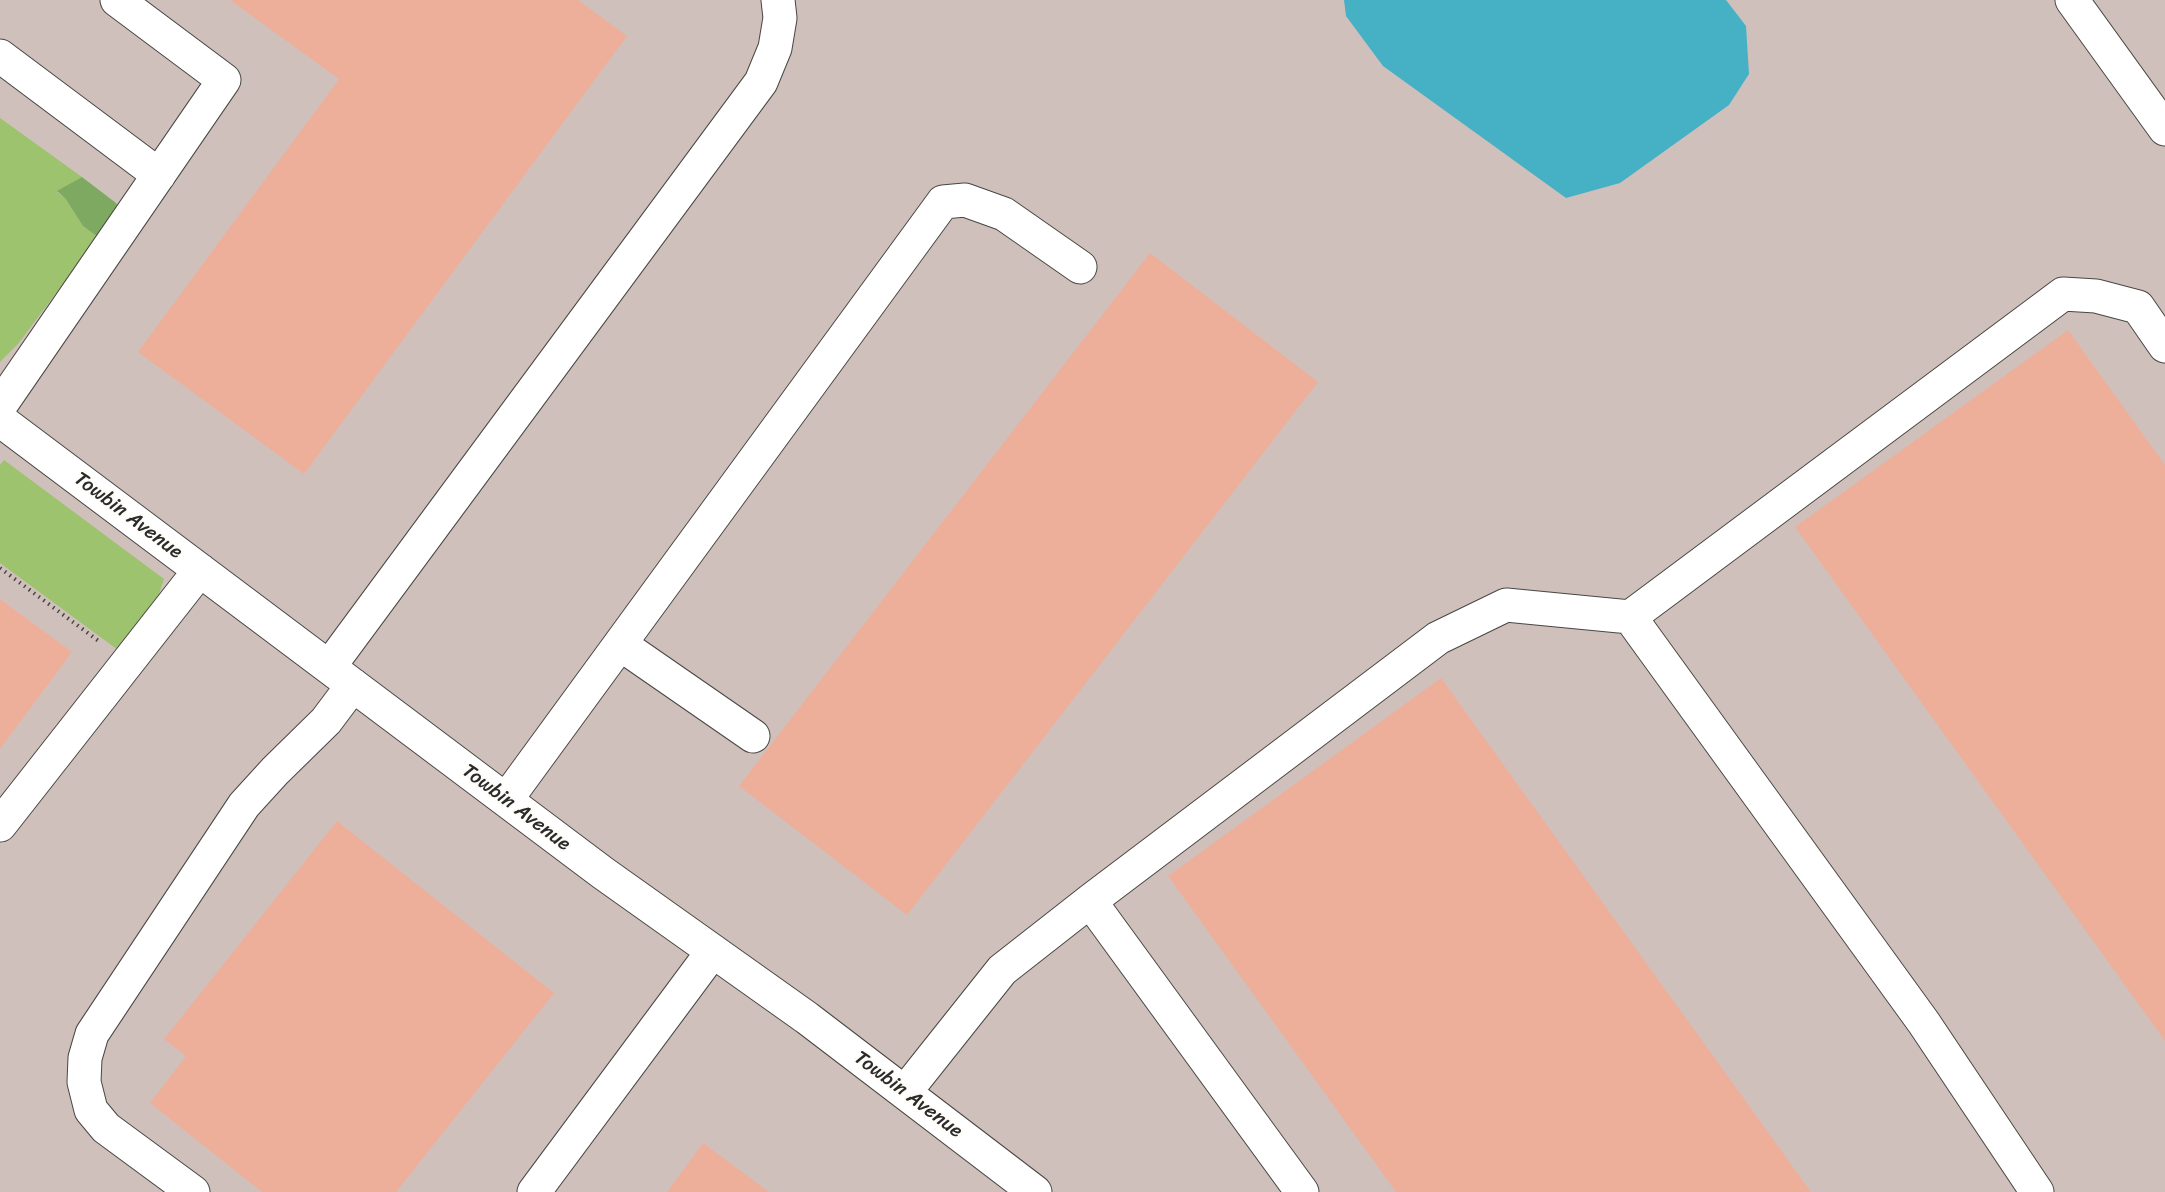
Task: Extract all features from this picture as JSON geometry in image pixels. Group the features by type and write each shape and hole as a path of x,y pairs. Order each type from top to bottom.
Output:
{"street":[{"path":"0,406 224,80 117,0"},
{"path":"193,1192 106,1128 91,1110 84,1082 85,1058 92,1034 244,805 274,771 326,721 341,676 761,82 775,48 780,18 778,0"},
{"path":"2072,0 2165,129"},
{"path":"0,56 159,175"},
{"path":"506,800 944,202 965,200 1004,214 1080,267"},
{"path":"905,1092 1002,970 1438,638 1506,605 1630,617 2062,294 2096,296 2138,307 2165,346"},
{"name":"Towbin Avenue","path":"0,420 603,873 807,1017 1035,1192"},
{"path":"0,825 200,570"},
{"path":"1630,617 1924,1023 2037,1192"},
{"path":"620,644 753,736"},
{"path":"1090,901 1302,1192"},
{"path":"534,1192 713,951"}],"path":[{"path":"0,568 127,662"}],"shaded area":[{"path":"0,0 2165,0 2165,1192 0,1192"}],"green space":[{"path":"0,118 82,177 57,192 65,198 83,226 98,237 18,344 0,362"},
{"path":"82,177 116,203 119,209 98,237 83,226 65,198 57,191"},
{"path":"4,460 164,579 159,594 118,650 0,563 0,465"}],"water":[{"path":"1344,0 1726,0 1746,26 1749,74 1729,105 1620,183 1566,198 1383,66 1346,16"}],"building":[{"path":"230,0 578,0 627,36 304,474 138,352 339,79"},
{"path":"1150,253 1318,382 907,915 739,786"},
{"path":"2068,330 2165,465 2165,1041 1795,527"},
{"path":"0,599 72,652 0,749"},
{"path":"1441,678 1811,1192 1396,1192 1168,876"},
{"path":"337,821 554,993 396,1192 262,1192 150,1103 186,1056 164,1039"},
{"path":"703,1143 769,1192 667,1192"}]}
